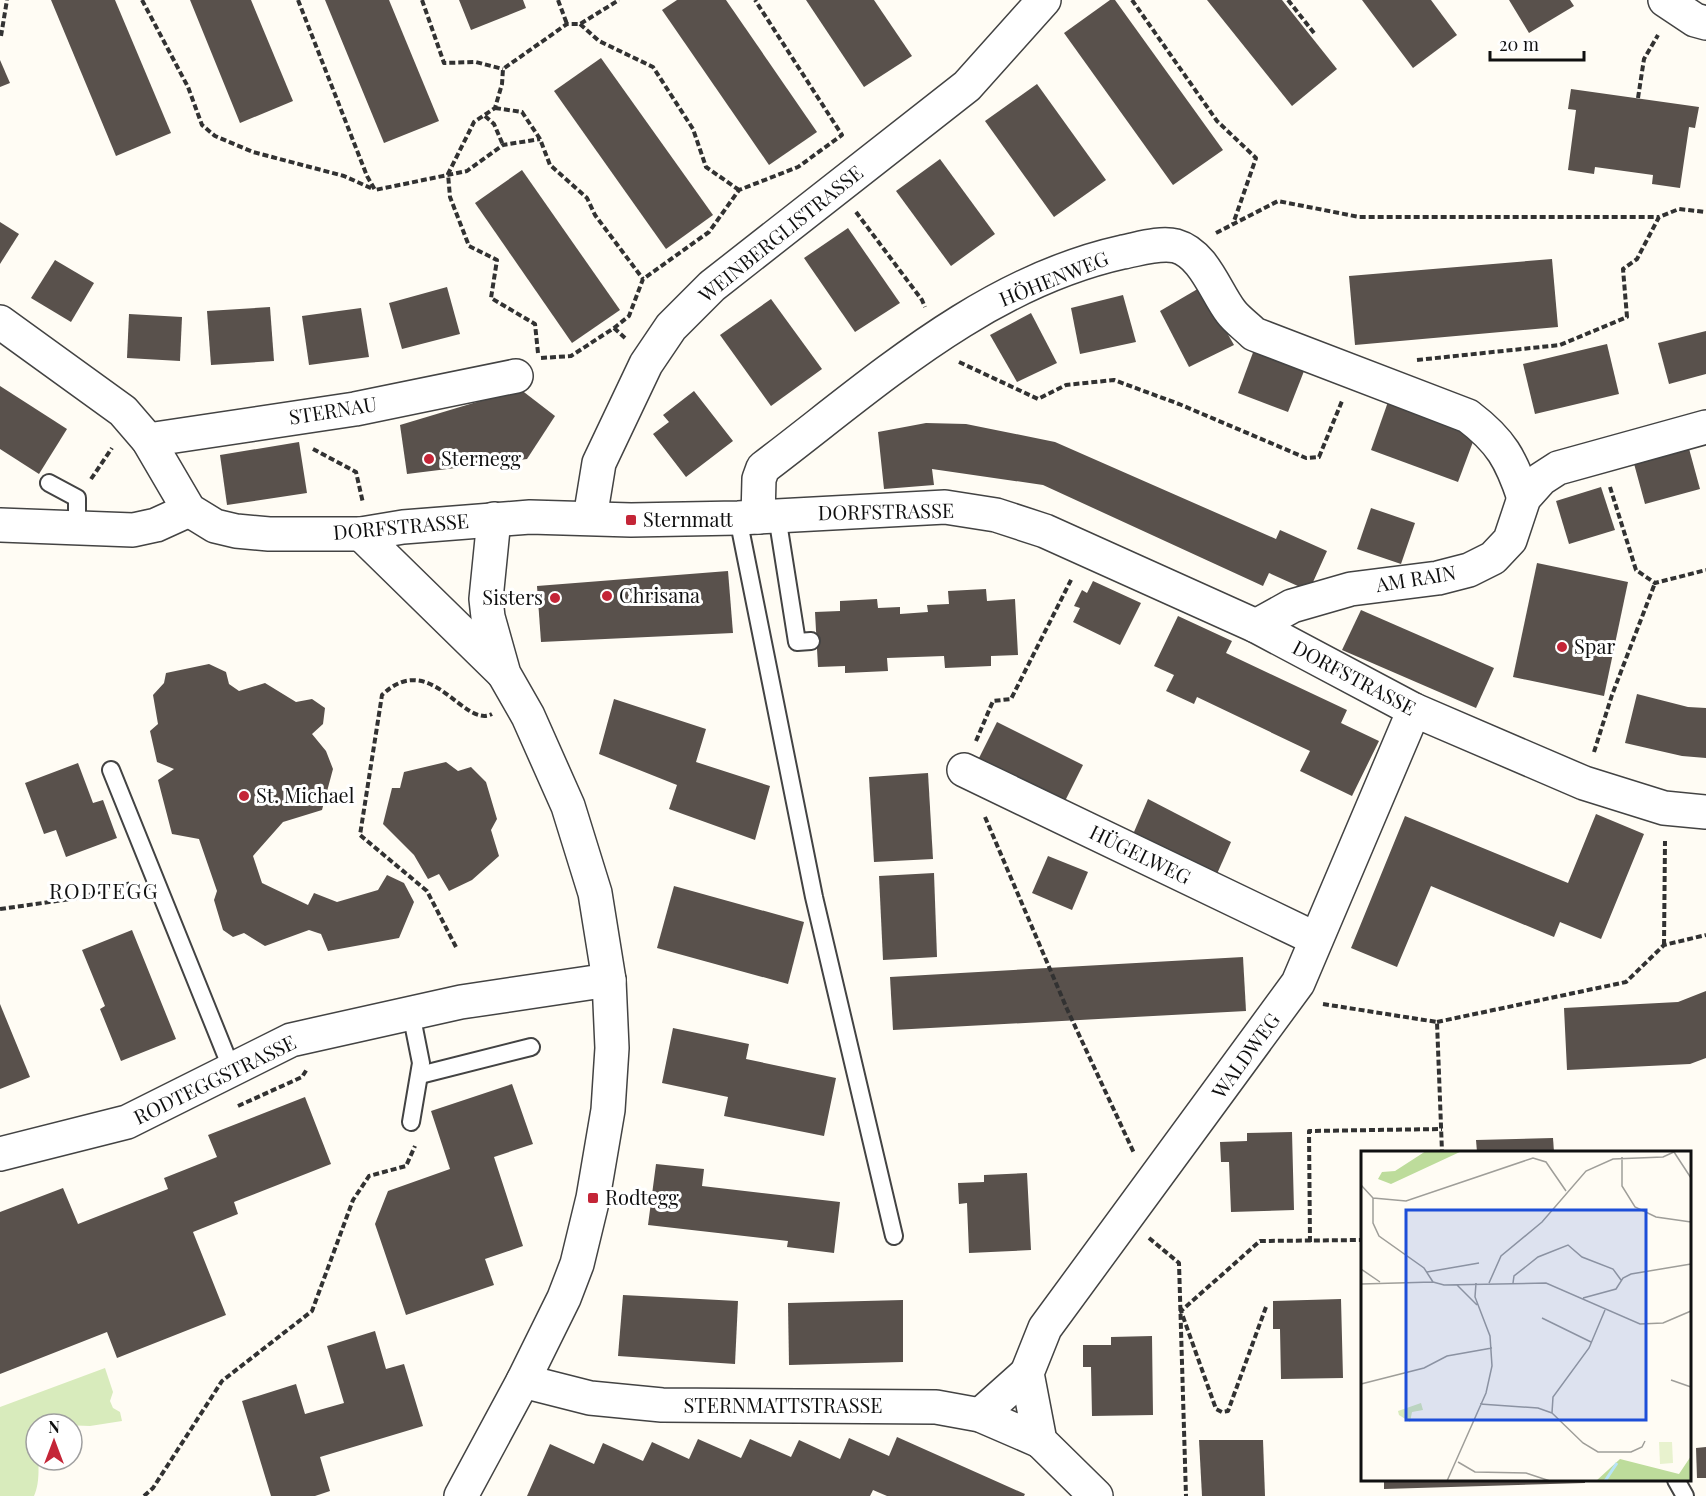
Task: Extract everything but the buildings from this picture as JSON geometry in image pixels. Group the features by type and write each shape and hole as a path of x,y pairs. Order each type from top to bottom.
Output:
{"street":[{"name":"WEINBERGLISTRASSE","path":"590,518 600,463 646,364 671,327 712,286 967,86 1044,0"},
{"path":"1664,13 1706,23"},
{"name":"HÖHENWEG","path":"758,517 759,479 763,468 933,339 1015,290 1098,258 1152,246 1177,246 1184,251"},
{"path":"1184,251 1196,258 1231,312 1254,334 1468,416 1492,434 1513,465 1524,498"},
{"path":"0,322 110,400 135,423 148,440 189,510 156,525 133,530 77,513 0,525"},
{"name":"STERNAU","path":"148,440 355,409 516,376"},
{"name":"AM RAIN","path":"1257,626 1292,606 1351,589 1438,578 1469,570 1493,558 1510,540 1524,498 1540,479 1558,468 1706,428"},
{"name":"DORFSTRASSE","path":"189,510 206,523 236,531 362,519 403,527 494,519 758,517 945,507 996,515 1045,531 1257,626 1414,710 1584,783 1664,808 1706,812"},
{"path":"362,519 504,675 528,716 568,806 595,893 609,980 612,1048 608,1110 593,1198 577,1264 564,1298 523,1381 461,1496"},
{"path":"494,519 486,599 504,675"},
{"name":"WALDWEG","path":"980,1415 1027,1373 1045,1328 1288,998 1316,939 1414,710"},
{"name":"HÜGELWEG","path":"964,770 1316,939"},
{"name":"RODTEGGSTRASSE","path":"0,1154 127,1122 291,1040 461,1002 609,980"},
{"path":"1027,1373 1040,1441 1096,1496"},
{"name":"STERNMATTSTRASSE","path":"523,1381 590,1398 662,1405 936,1407 980,1415 1040,1441"}],"lane":[{"path":"49,483 77,513"},
{"path":"758,517 797,642 811,640"},
{"path":"758,517 814,897 894,1236"},
{"path":"111,770 232,1070"},
{"path":"411,1013 420,1051 420,1075 411,1122"},
{"path":"420,1075 531,1047"},
{"path":"1677,1481 1685,1496"}],"path":[{"path":"1,36 7,0"},
{"path":"142,0 188,87 202,125 215,136 253,153 344,176 375,190 467,171 504,145 540,140"},
{"path":"298,0 367,176 375,190"},
{"path":"422,0 444,63 476,62 503,69 567,24 580,24 619,0"},
{"path":"558,0 567,24"},
{"path":"503,69 502,84 495,108 474,122 448,174 450,197 469,246 497,260 491,298 535,324 539,358 571,356 615,328 629,316 643,279 709,232 739,190 798,167 842,135 755,0"},
{"path":"1132,0 1217,121 1257,158 1233,225"},
{"path":"1288,0 1314,33"},
{"path":"1638,98 1644,58 1664,13"},
{"path":"580,24 600,41 653,67 693,129 706,167 739,190"},
{"path":"495,108 522,112 540,140 550,165 587,198 595,215 643,279"},
{"path":"485,116 494,124 504,145"},
{"path":"1184,251 1278,201 1359,217 1659,217 1679,209 1706,212"},
{"path":"854,208 922,300 933,339 966,368 1038,399 1066,385 1114,380 1179,404 1306,458 1319,457 1353,372"},
{"path":"1411,361 1560,345 1627,317 1623,269 1637,259 1659,217"},
{"path":"77,513 113,446"},
{"path":"1600,455 1636,570 1655,583 1706,570"},
{"path":"356,472 362,519"},
{"path":"964,770 993,701 1011,699 1073,577"},
{"path":"1584,783 1612,695 1655,583"},
{"path":"456,947 427,891 360,835 382,695 393,684 406,680 426,683 480,716 487,717 501,710"},
{"path":"983,814 1067,1009 1149,1186"},
{"path":"1664,945 1666,837"},
{"path":"0,909 78,898 154,876"},
{"path":"1288,998 1437,1022 1626,982 1664,945 1706,935"},
{"path":"1437,1022 1442,1151"},
{"path":"144,1496 153,1488 222,1381 312,1311 352,1200 369,1176 406,1166 416,1145 411,1122"},
{"path":"1310,1242 1309,1131 1442,1129"},
{"path":"1125,1218 1179,1263 1186,1496"},
{"path":"1181,1311 1260,1241 1361,1240"},
{"path":"1181,1311 1216,1409 1222,1412 1228,1410 1266,1307"}],"green space":[{"path":"105,1368 113,1392 110,1401 113,1408 120,1412 122,1421 84,1426 84,1412 24,1412 24,1472 39,1472 37,1488 34,1496 0,1496 0,1407"}],"place":[{"name":"Sternegg","path":"429,459"},
{"name":"Sternmatt","path":"631,520"},
{"name":"Chrisana","path":"607,596"},
{"name":"Sisters","path":"555,598"},
{"name":"Spar","path":"1562,647"},
{"name":"St. Michael","path":"244,796"},
{"name":"Rodtegg","path":"593,1198"}],"district":[{"name":"RODTEGG","path":"104,892"}]}
